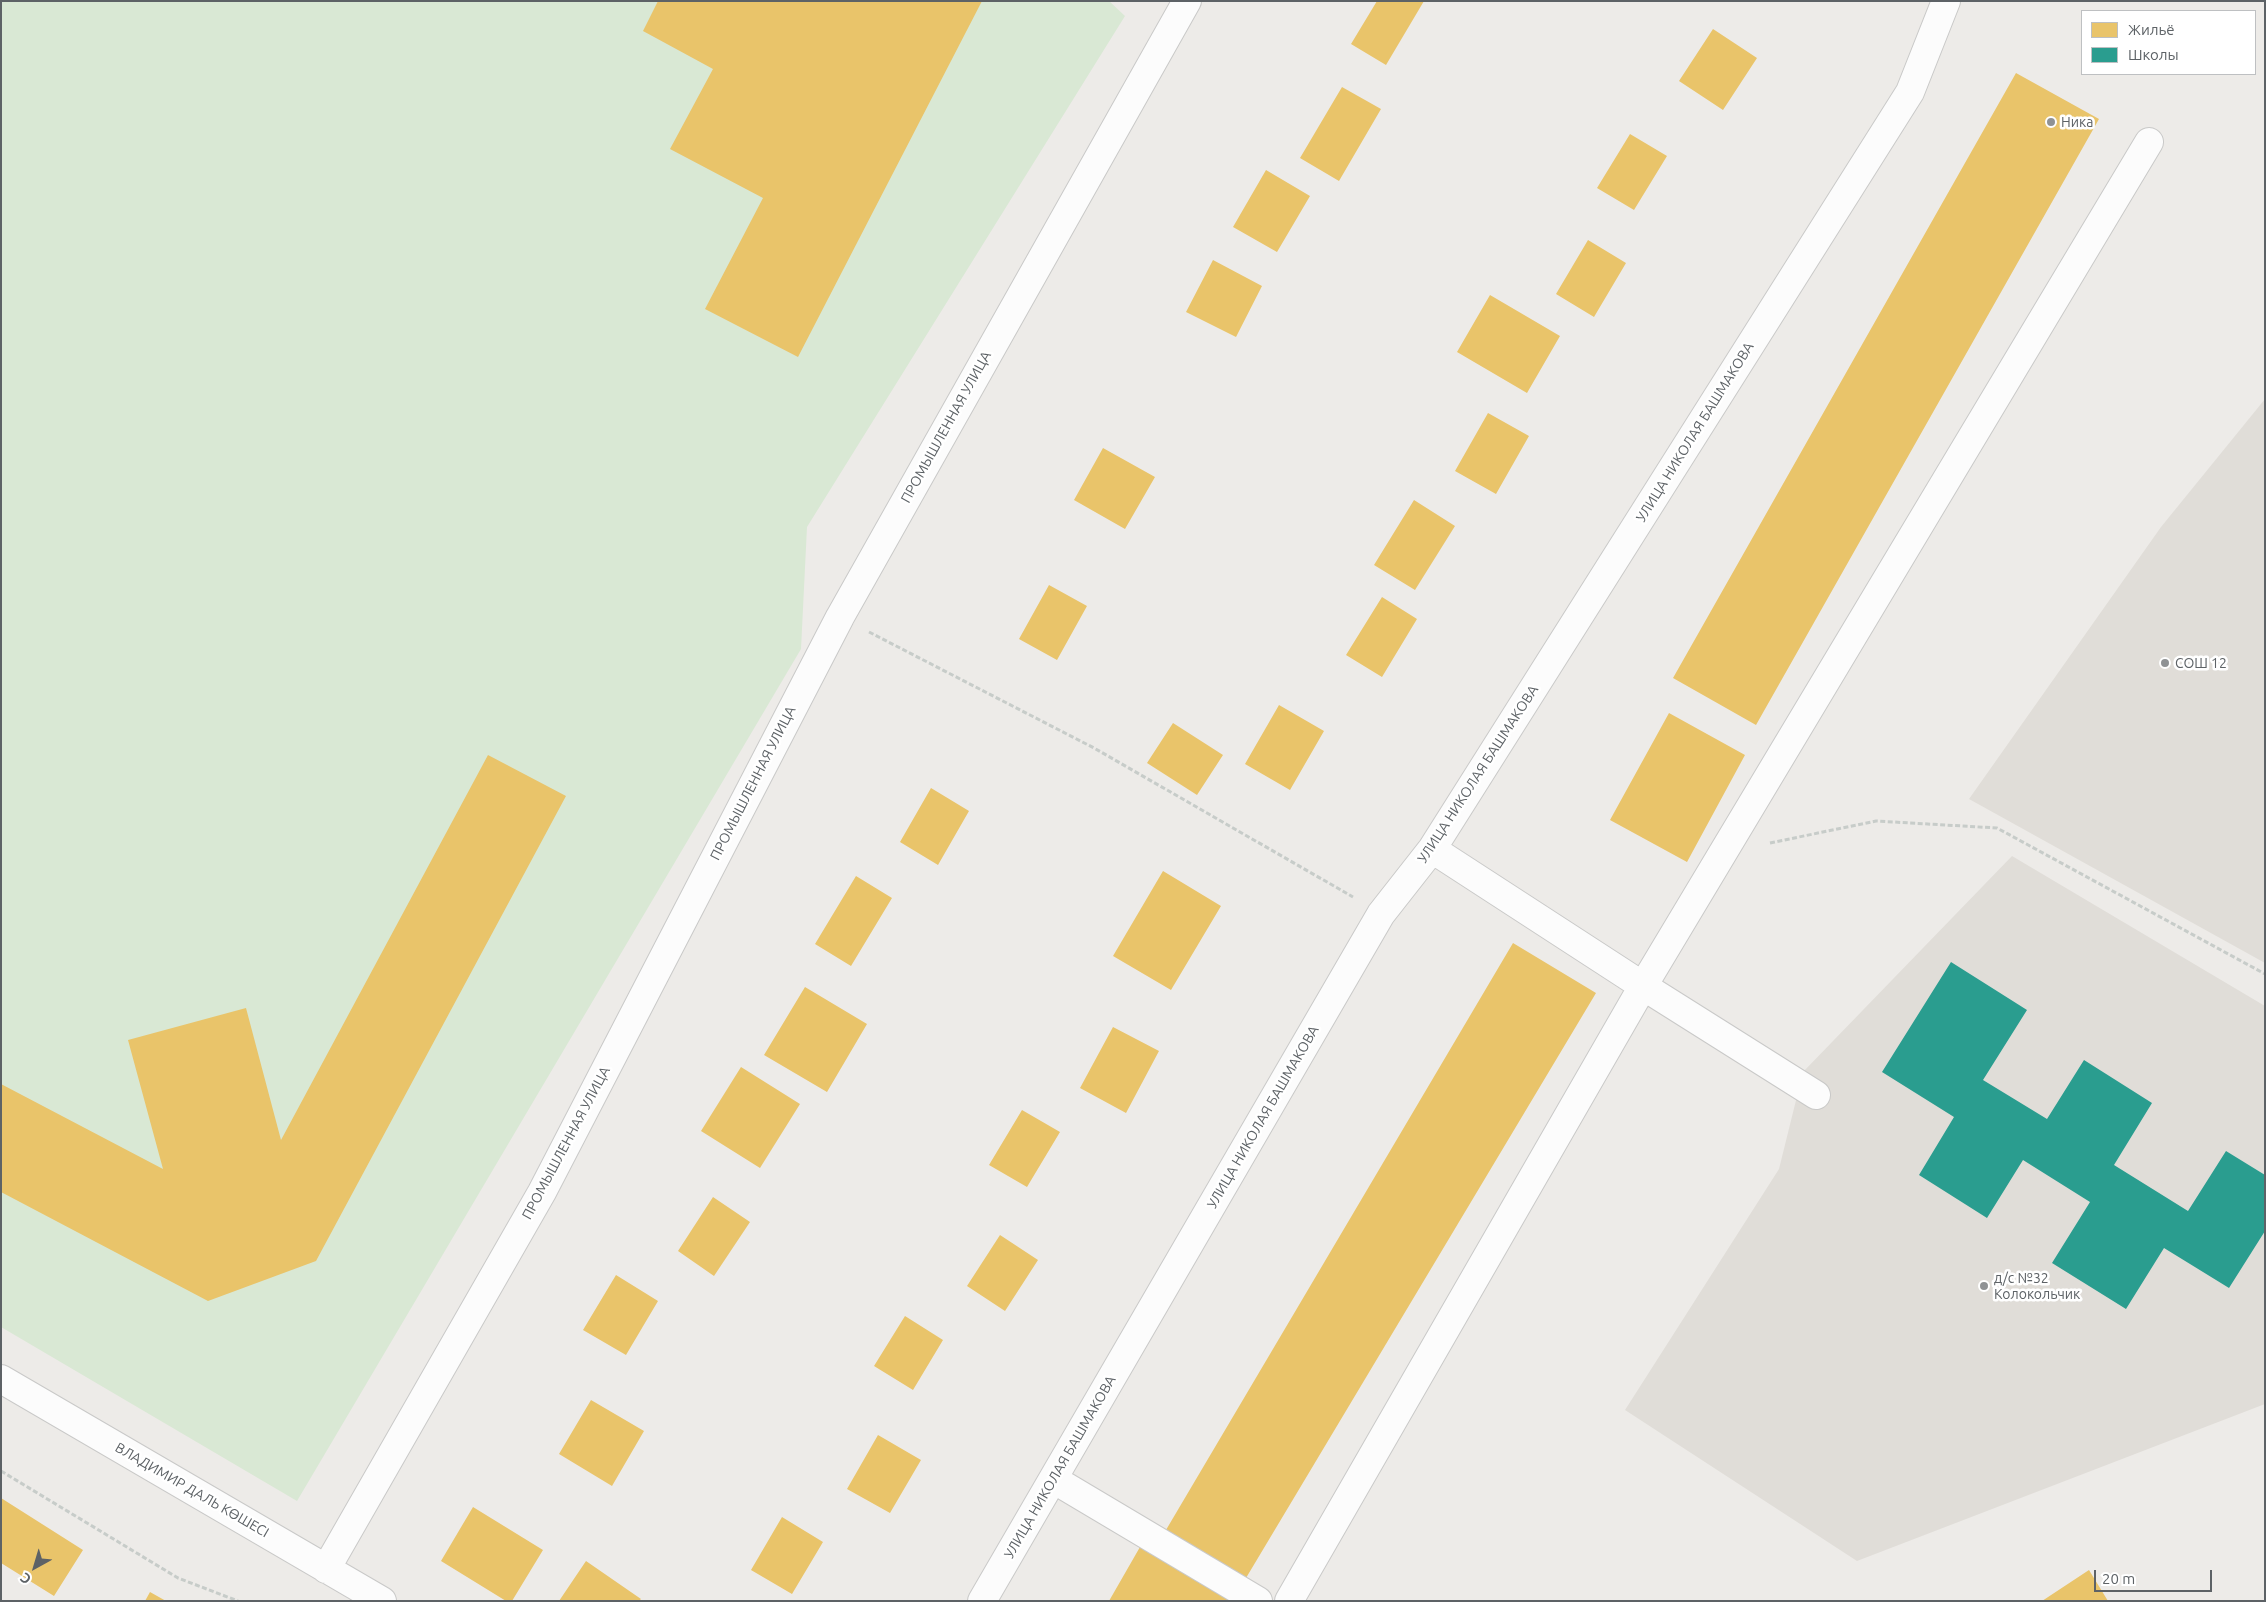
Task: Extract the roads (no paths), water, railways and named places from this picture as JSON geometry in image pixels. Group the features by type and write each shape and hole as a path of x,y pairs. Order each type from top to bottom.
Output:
{"street":[{"name":"УЛИЦА НИКОЛАЯ БАШМАКОВА","path":"982,1601 1381,914 1432,849 1910,92 1946,1"},
{"name":"ПРОМЫШЛЕННАЯ УЛИЦА","path":"326,1569 542,1192 840,617 1181,3"},
{"path":"1289,1601 1643,986 2149,142"},
{"path":"1432,849 1643,986 1816,1095"},
{"name":"ВЛАДИМИР ДАЛЬ КӨШЕСІ","path":"1,1380 382,1601"},
{"path":"1053,1479 1258,1601"}],"place":[{"name":"Ника","path":"2051,122"},
{"name":"СОШ 12","path":"2165,663"},
{"name":"д/с №32 Колокольчик","path":"1984,1286"}]}
